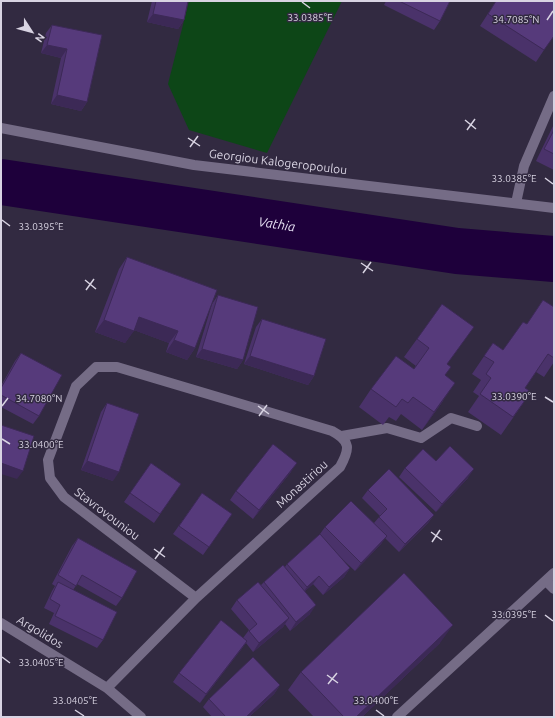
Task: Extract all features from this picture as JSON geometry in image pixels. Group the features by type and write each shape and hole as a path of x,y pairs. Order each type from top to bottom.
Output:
{"street":[{"path":"516,203 524,166 554,96"},
{"name":"Georgiou Kalogeropoulou","path":"1,128 194,165 553,207"},
{"name":"Stavrovouniou","path":"196,598 64,497 50,478 48,460 76,386 96,367 117,367 332,431 342,436"},
{"path":"342,436 388,428 421,438 451,418 477,426"},
{"name":"Monastiriou","path":"107,688 196,598 340,467 347,455 347,444 342,436"},
{"path":"397,717 554,573"},
{"path":"546,581 554,589"},
{"name":"Argolidos","path":"1,623 107,688 141,717"}],"green space":[{"path":"189,1 342,1 267,153 189,130 168,84"}],"building":[{"path":"156,1 188,1 184,20 153,14"},
{"path":"399,1 450,1 440,21"},
{"path":"496,1 554,1 554,36 544,50 488,14"},
{"path":"52,25 102,35 87,102 57,95 67,49 47,45"},
{"path":"554,130 554,154 544,149"},
{"path":"127,257 217,290 195,348 174,340 178,331 139,317 134,331 104,320"},
{"path":"218,295 258,307 243,360 202,349"},
{"path":"543,300 554,307 554,358 548,354 525,388 531,392 513,417 480,394 491,378 486,374 494,362 484,356 493,343 503,350 523,322 527,324"},
{"path":"442,304 474,327 447,364 451,367 445,375 455,383 434,412 413,397 408,403 402,399 396,407 371,389 396,356 414,369 429,348 417,339"},
{"path":"262,319 326,339 314,376 250,356"},
{"path":"21,353 62,375 39,416 1,395 1,388"},
{"path":"107,403 139,414 119,472 87,461"},
{"path":"1,425 34,436 23,471 1,463"},
{"path":"273,444 297,463 259,510 236,491"},
{"path":"450,446 474,469 442,504 405,468 423,449 436,461"},
{"path":"151,463 181,484 160,514 130,493"},
{"path":"389,469 434,515 405,544 379,517 387,509 368,490"},
{"path":"202,493 232,514 209,547 179,526"},
{"path":"351,501 387,536 361,563 325,527"},
{"path":"320,534 350,568 329,587 319,576 307,587 287,564"},
{"path":"78,538 137,571 122,598 82,575 76,586 58,575"},
{"path":"283,565 316,605 296,622 264,582"},
{"path":"404,573 453,625 356,717 344,717 301,672"},
{"path":"58,582 117,612 103,640 55,616 60,605 50,599"},
{"path":"258,582 289,618 259,643 249,631 257,624 237,600"},
{"path":"221,620 247,641 206,694 179,673"},
{"path":"253,657 280,685 246,717 226,717 209,699"}],"waterway":[{"name":"Vathia","path":"1,182 457,251 554,259"}]}
